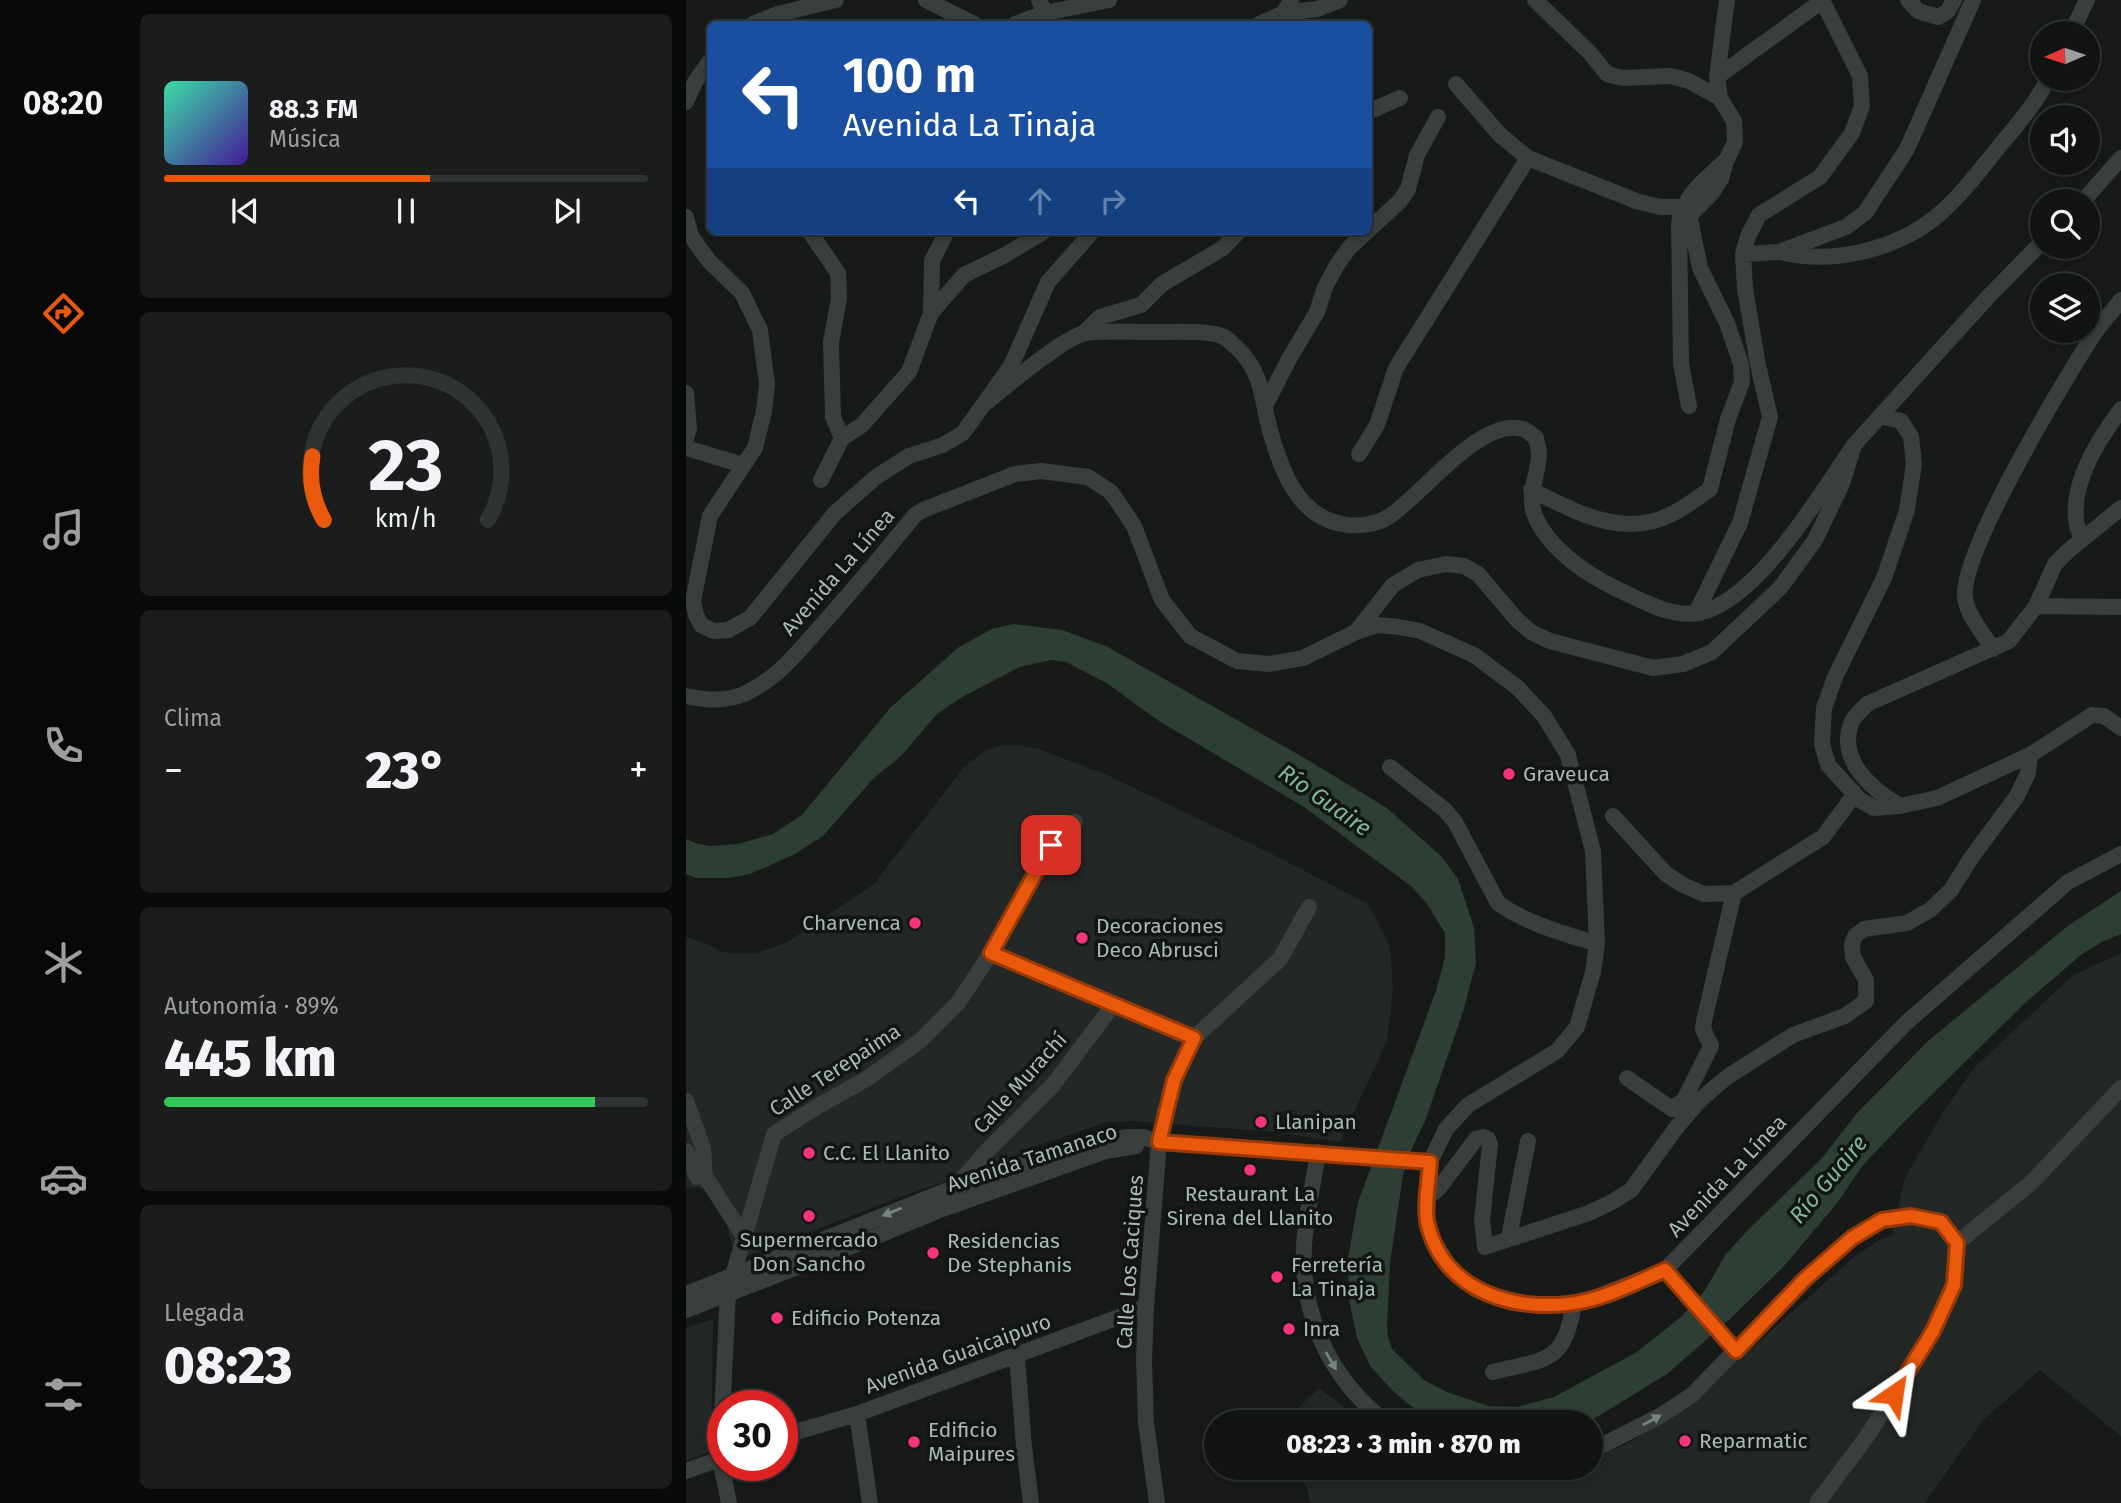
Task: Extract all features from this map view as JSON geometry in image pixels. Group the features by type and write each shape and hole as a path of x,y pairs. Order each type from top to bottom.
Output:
{"street":[{"path":"760,21 836,0"},
{"path":"926,0 968,21"},
{"path":"1020,21 1042,6 1109,0"},
{"path":"1264,21 1288,7 1317,9 1339,0"},
{"path":"1535,0 1590,53 1607,74 1623,78 1671,76 1689,81 1720,98"},
{"path":"1531,490 1591,519 1626,524 1652,521 1674,513 1710,489 1728,419 1742,382 1741,364 1727,323 1700,268 1689,219 1721,179 1734,142 1734,121 1720,98 1717,77 1727,0"},
{"path":"1908,0 1919,11 1938,17 1947,12 1954,0"},
{"path":"1779,252 1846,228 1865,213 1907,149 1973,0"},
{"path":"2077,21 2087,0"},
{"path":"1696,613 1740,523 1770,417 1745,288 1743,254 1748,236 1759,215 1820,177 1852,133 1863,106 1860,76 1822,1 1717,77"},
{"path":"686,102 707,65"},
{"path":"1455,84 1499,134 1528,158 1639,202 1661,208 1682,207"},
{"path":"1743,254 1779,252 1796,256 1844,255 1900,240 1937,216 1969,183 2042,91"},
{"path":"1372,110 1400,98"},
{"path":"1372,227 1408,190 1417,155 1438,117"},
{"path":"1359,454 1377,425 1396,368 1528,158"},
{"path":"2094,189 2121,158"},
{"path":"1689,406 1681,364 1679,223 1682,207 1696,188 1726,161"},
{"path":"686,217 691,236 709,261 742,293 760,330 767,384 755,448 710,516 693,601 701,625 715,631 728,630 750,618 835,513 876,477 909,456 943,445 963,433 1011,366 1048,282 1089,235"},
{"path":"812,235 838,273 839,299 831,342 833,417 842,438"},
{"path":"821,480 842,438 862,425 909,372 931,313 932,261 945,235"},
{"path":"931,313 964,275 1038,235"},
{"path":"982,406 1024,372 1084,333 1100,317 1141,306 1163,284 1223,248 1235,235"},
{"path":"1266,404 1317,312 1325,287 1337,265 1349,248 1363,235"},
{"path":"1084,333 1188,332 1223,336 1249,359 1257,375 1266,404 1270,432 1290,484 1304,505 1324,519 1342,524 1362,526 1388,517 1440,470 1485,435 1506,429 1523,429 1536,438 1539,454 1531,490 1535,515 1548,536 1571,561 1610,585 1663,610 1696,613 1737,595 1787,543 1854,445 2030,254"},
{"path":"1993,649 1966,604 1964,595 1970,563 2016,464 2095,333 2121,300"},
{"path":"686,393 689,428 686,439"},
{"path":"2082,540 2076,520 2078,486 2105,432 2121,409"},
{"path":"1880,416 1901,421 1912,437 1914,464 1907,510 1884,578 1835,677 1824,708 1822,744 1828,765 1854,795 1874,808 1900,807 1937,798 2030,755 2092,715 2104,716 2121,728"},
{"path":"1356,632 1393,585 1418,570 1446,564 1464,566 1478,573 1518,621 1531,632 1550,641 1653,668 1683,664 1712,652 1780,588 1815,540 1842,484 1854,445"},
{"path":"686,448 743,465"},
{"name":"Avenida La Línea","path":"686,696 707,700 723,699 744,694 765,683 858,584 915,515 1015,474 1041,471 1087,477 1111,492 1134,526 1162,600 1190,636 1237,661 1270,664 1303,658 1356,632 1378,625 1420,631 1474,655 1518,688 1544,716 1568,755 1593,851 1597,944 1593,972 1577,1027 1557,1051 1468,1105 1446,1129 1430,1162 1427,1219 1433,1240 1450,1268 1475,1289 1513,1303 1546,1306 1586,1301 1671,1276 1907,1022 2068,882 2121,854"},
{"path":"1900,807 1880,794 1851,761 1848,737 1853,719 1867,704 2009,640 2036,606 2055,564 2121,508"},
{"path":"2036,606 2121,607"},
{"path":"1428,1197 1439,1188 1476,1139 1483,1137 1488,1139 1490,1145 1482,1220 1485,1247 1589,1213 1631,1190 1676,1128 1700,1100 1727,1077 1793,1035 1845,1016 1866,1001 1866,980 1853,957 1852,944 1855,936 1864,929 1907,923 1930,910 1951,890 2017,796 2028,773 2030,755"},
{"path":"1390,767 1445,810 1455,822 1498,903 1510,912 1541,926 1597,944"},
{"path":"1613,816 1666,873 1682,885 1703,894 1734,893 1823,837 1854,795"},
{"name":"Calle Terepaima","path":"723,1390 727,1292 774,1134 869,1078 920,1040 958,1003 991,953 1051,845 1075,822"},
{"path":"1627,1077 1672,1109 1684,1100 1711,1046 1703,1029 1704,1021 1734,893"},
{"name":"Calle Los Caciques","path":"1157,1503 1146,1423 1146,1307 1159,1142 1174,1080 1194,1038 1280,959 1309,907"},
{"path":"991,953 1194,1038"},
{"name":"Calle Murachí","path":"956,1187 985,1153 1053,1085 1113,1005"},
{"path":"1957,1243 2032,1182 2121,1088"},
{"path":"686,1101 704,1148 696,1177"},
{"name":"Avenida Tamanaco","path":"686,1294 956,1187 1074,1147 1126,1137 1142,1137 1159,1142"},
{"path":"1509,1237 1528,1141"},
{"path":"1159,1142 1430,1162"},
{"name":"Avenida Tamanaco","path":"686,1310 937,1211 1106,1152 1159,1142"},
{"path":"686,1151 696,1177 744,1237"},
{"path":"1318,1152 1305,1234 1309,1306 1319,1339 1336,1371 1373,1410"},
{"path":"1603,1445 1660,1416 1692,1395 1805,1279 1852,1238 1882,1220 1911,1216 1941,1222 1957,1243 1954,1285 1933,1331 1868,1435 1817,1503"},
{"path":"1671,1276 1736,1351"},
{"path":"1493,1372 1550,1357 1559,1351 1570,1329 1574,1303"},
{"name":"Avenida Guaicaipuro","path":"798,1431 857,1414 1146,1307"},
{"path":"1017,1356 1031,1503"},
{"path":"857,1414 870,1503"},
{"path":"686,1471 707,1464"},
{"name":"Calle Terepaima","path":"725,1481 729,1503"}],"shaded area":[{"path":"1015,745 1039,749 1107,775 1270,853 1368,904 1390,947 1393,989 1387,1041 1340,1142 1275,1132 1132,1121 1107,1122 897,1198 736,1261 723,1210 711,1192 698,1187 686,1187 686,937 719,951 737,954 757,953 786,943 874,884 964,767 985,751 999,746"},
{"path":"2121,953 2121,1436 2040,1370 1983,1420 1925,1503 1311,1503 1304,1480 1603,1480 1603,1454 1634,1440 1718,1378 1854,1257 1881,1239 1892,1236 1904,1180 1943,1112 1974,1068 2072,976"},
{"path":"713,1319 712,1390 707,1390 707,1453 686,1461 686,1328"},
{"path":"1319,1388 1347,1410 1296,1410"}],"water":[{"name":"Río Guaire","path":"1014,624 1062,630 1106,646 1387,808 1442,857 1458,879 1474,928 1476,963 1463,1012 1403,1175 1390,1263 1387,1325 1392,1349 1424,1380 1447,1392 1488,1406 1517,1407 1554,1397 1637,1352 1682,1316 1705,1290 1726,1254 1822,1158 1858,1112 1928,1041 2069,925 2121,891 2121,934 2082,954 2025,1003 1863,1165 1838,1202 1784,1266 1730,1319 1667,1374 1603,1413 1603,1410 1418,1410 1392,1390 1370,1366 1357,1338 1349,1299 1348,1258 1358,1202 1436,991 1445,957 1445,933 1427,904 1412,887 1304,807 1159,721 1108,684 1066,662 1051,660 1020,667 962,697 937,714 902,755 873,779 823,836 795,854 750,874 729,878 696,878 686,874 686,839 711,846 738,844 773,834 802,815 890,708 959,647 992,629"}],"place":[{"name":"Graveuca","path":"1509,774"},
{"name":"Charvenca","path":"915,923"},
{"name":"Decoraciones Deco Abrusci","path":"1082,938"},
{"name":"Llanipan","path":"1261,1122"},
{"name":"C.C. El Llanito","path":"809,1153"},
{"name":"Restaurant La Sirena del Llanito","path":"1250,1170"},
{"name":"Supermercado Don Sancho","path":"809,1216"},
{"name":"Residencias De Stephanis","path":"933,1253"},
{"name":"Ferretería La Tinaja","path":"1277,1277"},
{"name":"Edificio Potenza","path":"777,1318"},
{"name":"Inra","path":"1289,1329"},
{"name":"Reparmatic","path":"1685,1441"},
{"name":"Edificio Maipures","path":"914,1442"}],"route":[{"path":"1051,845 991,953 1194,1038 1174,1080 1159,1142 1430,1162 1427,1219 1433,1240 1450,1268 1475,1289 1513,1303 1546,1306 1586,1301 1665,1270 1736,1351 1805,1279 1852,1238 1882,1220 1911,1216 1941,1222 1957,1243 1954,1285 1933,1331 1894,1394"}]}
